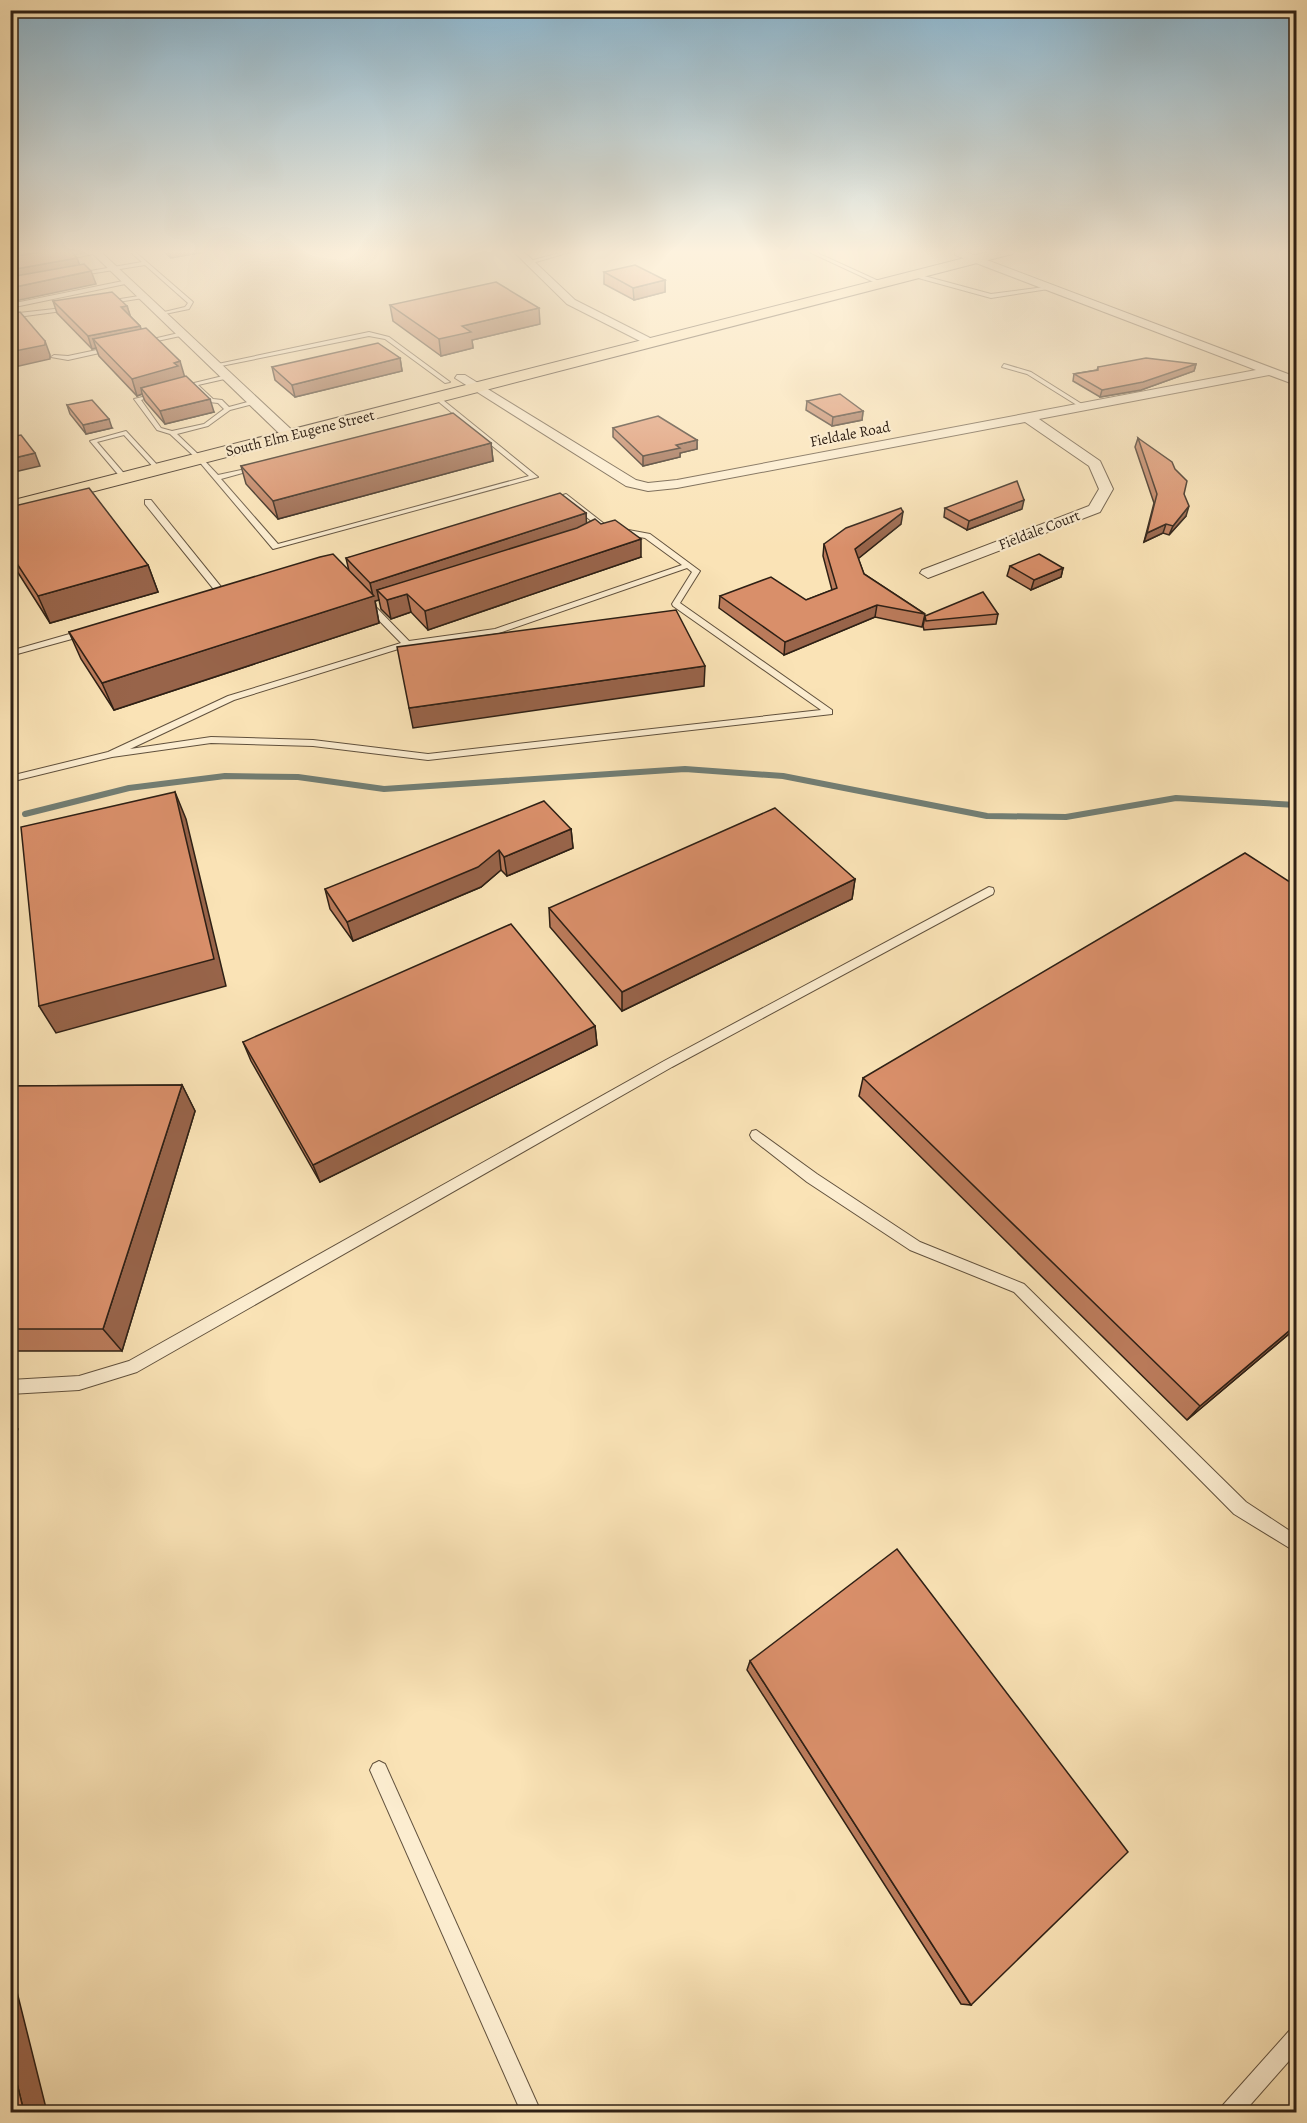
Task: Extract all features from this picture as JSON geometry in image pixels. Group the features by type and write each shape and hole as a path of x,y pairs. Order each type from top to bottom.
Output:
{"main road":[{"name":"South Elm Eugene Street","path":"10,493 153,464 596,350"},
{"name":"South Elm Eugene Street","path":"284,430 436,398 461,383"},
{"name":"South Elm Eugene Street","path":"10,507 120,472"}],"street":[{"path":"200,350 284,430"},
{"path":"1215,350 1296,381"},
{"name":"Fieldale Road","path":"461,383 631,483 648,488 1270,371"},
{"name":"Fieldale Court","path":"928,573 1095,509 1106,489 1095,464 1028,417"}],"lane":[{"path":"54,357 68,358 106,350"},
{"path":"216,365 290,350"},
{"path":"407,350 461,383"},
{"path":"1004,366 1029,373 1082,406"},
{"path":"182,387 227,376"},
{"path":"193,384 211,401 220,401 228,409"},
{"path":"160,393 137,399 159,429 172,433 194,453 276,547 534,477 436,398"},
{"path":"172,433 206,425 228,409 255,402"},
{"path":"446,418 457,415"},
{"path":"120,472 93,441 126,433 153,464"},
{"path":"216,478 262,466"},
{"path":"10,779 112,754 211,740 313,743 428,757 829,712 676,604 696,571 689,565 647,536 605,528 566,496 543,503"},
{"path":"148,502 223,595"},
{"path":"593,535 605,528"},
{"path":"112,754 231,698 407,644 496,632 689,565"},
{"path":"212,598 234,592"},
{"path":"359,595 407,644"},
{"path":"371,607 383,603"},
{"path":"10,654 102,628"},
{"path":"10,1387 79,1383 132,1367 658,1070 989,891"},
{"path":"756,1134 812,1178 915,1246 1019,1288 1239,1508 1296,1544"},
{"path":"379,1770 531,2112"},
{"path":"1230,2112 1296,2038"}],"building":[{"path":"104,350 169,350 180,361 174,363 178,366 132,379"},
{"path":"347,350 388,350 400,358 292,385 272,367"},
{"path":"1146,358 1196,364 1143,382 1102,390 1074,374 1098,370 1098,367"},
{"path":"186,376 210,399 160,411 141,388"},
{"path":"840,394 863,411 833,417 807,401"},
{"path":"92,400 109,419 83,425 67,405"},
{"path":"453,413 491,443 273,501 241,466"},
{"path":"658,416 697,440 676,445 680,448 643,456 613,428"},
{"path":"21,435 35,453 10,459 10,437"},
{"path":"1138,438 1172,462 1175,469 1187,481 1184,494 1189,506 1173,526 1166,524 1147,533 1157,494"},
{"path":"1017,481 1024,500 969,521 945,508"},
{"path":"89,488 148,565 38,596 10,553 10,507"},
{"path":"560,493 586,513 370,583 346,558"},
{"path":"901,508 903,512 855,549 864,574 925,614 877,605 785,642 720,596 771,577 806,600 837,588 824,544 846,528"},
{"path":"595,519 601,524 615,520 641,539 425,611 407,594 387,600 377,590 577,528"},
{"path":"333,554 374,596 102,683 69,632 320,557"},
{"path":"1039,554 1063,568 1034,580 1010,566"},
{"path":"983,592 998,614 926,621 925,616"},
{"path":"676,610 705,666 409,708 397,647"},
{"path":"175,792 214,959 39,1006 21,827"},
{"path":"544,801 571,829 504,857 499,850 478,867 347,922 325,889"},
{"path":"775,808 855,879 622,992 549,908"},
{"path":"1245,853 1296,886 1296,1325 1200,1406 863,1078"},
{"path":"511,924 595,1026 313,1165 243,1042"},
{"path":"182,1085 103,1329 10,1329 10,1086"},
{"path":"897,1549 1128,1852 971,2005 750,1661"},
{"path":"10,2055 24,2112 10,2112"}],"waterway":[{"path":"25,814 129,788 225,776 298,777 384,789 685,769 783,776 987,816 1066,817 1176,798 1296,805"}]}
